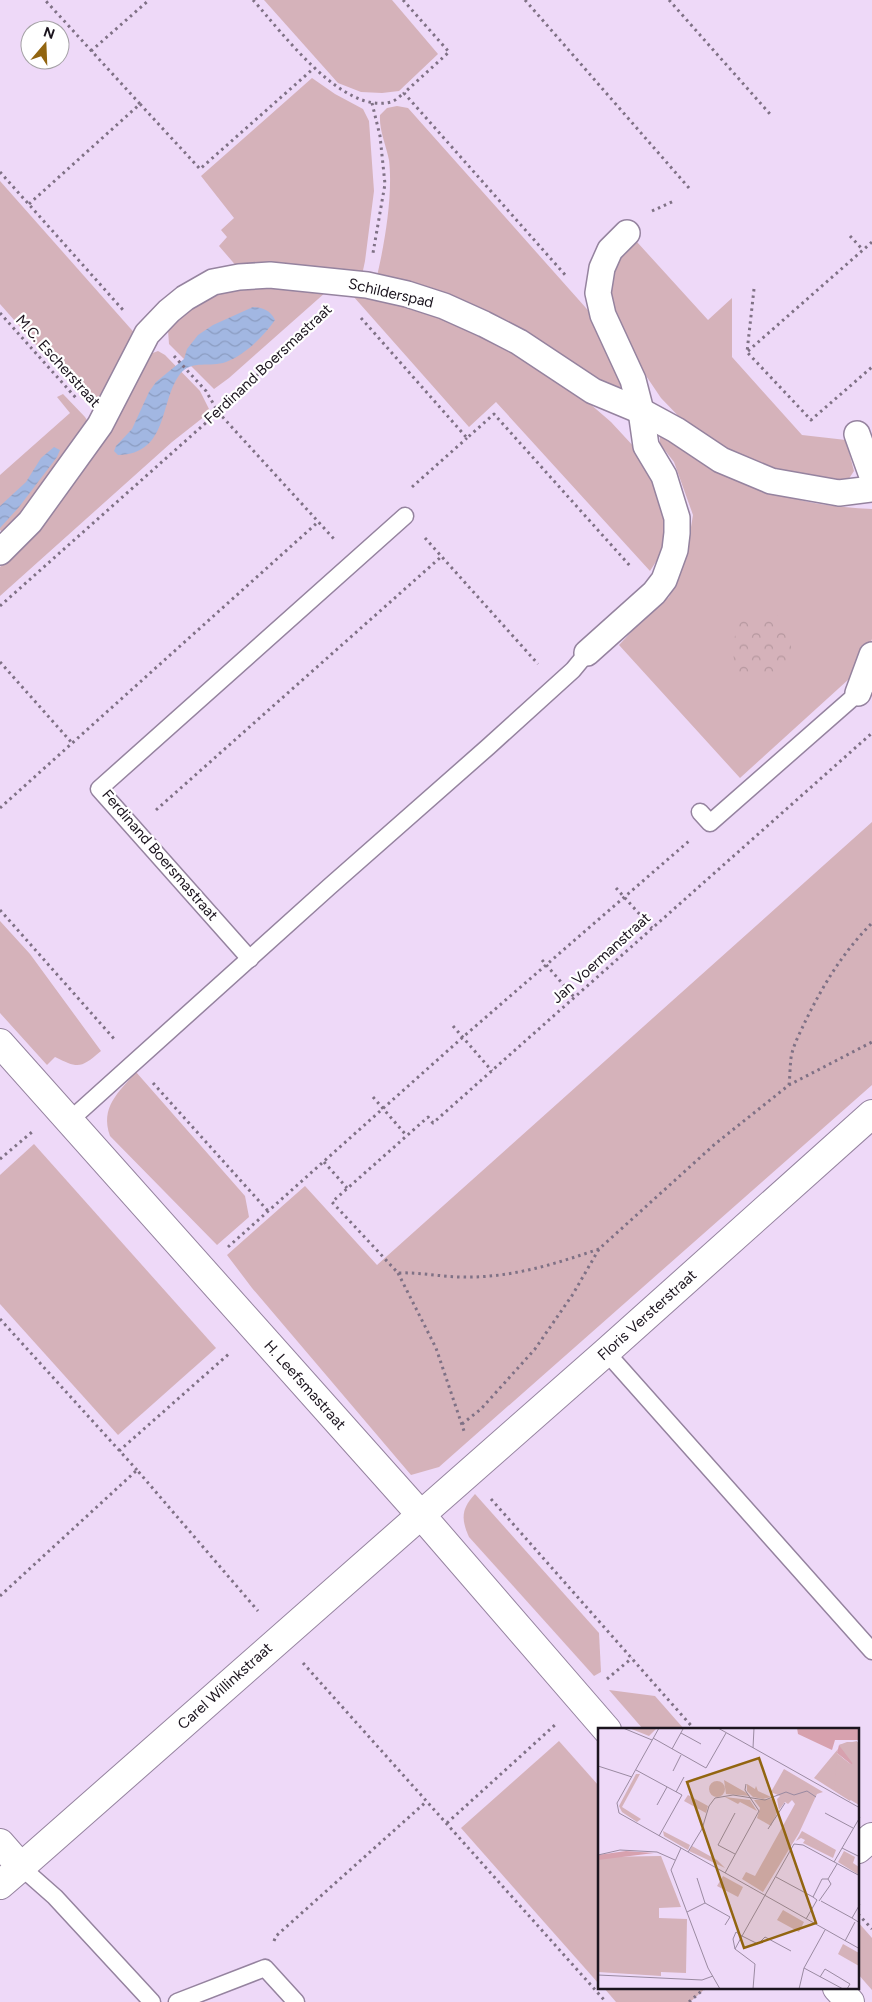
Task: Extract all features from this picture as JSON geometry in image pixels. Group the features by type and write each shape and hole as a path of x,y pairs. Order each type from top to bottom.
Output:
{"street":[{"path":"587,653 654,593 664,580 678,532 677,518 664,476 646,446 641,411 633,380 603,315 598,293 602,268 610,250 627,233"},
{"name":"Schilderspad","path":"0,552 30,522 100,424 147,334 174,307 213,282 239,277 270,275 367,285 407,294 444,306 519,342 593,391 641,411 676,430 721,460 770,481 839,493 872,489"},
{"path":"856,434 872,476"},
{"path":"865,687 872,655"},
{"name":"H. Leefsmastraat","path":"0,1043 421,1515 605,1728"},
{"name":"Floris Versterstraat","path":"421,1515 872,1114"},
{"name":"Carel Willinkstraat","path":"0,1885 421,1515"},
{"path":"860,1847 872,1837"},
{"path":"0,1843 26,1863"},
{"path":"839,1990 850,2002"}],"lane":[{"name":"Ferdinand Boersmastraat","path":"250,959 99,789 405,516"},
{"path":"69,1121 524,715 573,670 587,653"},
{"path":"705,817 865,687"},
{"path":"606,1352 872,1651"},
{"path":"26,1863 152,2002"},
{"path":"177,2002 265,1968 296,2002"}],"path":[{"path":"45,0 200,169 314,68"},
{"path":"91,51 149,0"},
{"path":"254,0 314,68 346,93 372,103 392,102 449,52 403,0"},
{"path":"525,0 689,188"},
{"path":"669,0 770,114"},
{"path":"404,93 569,279 598,293"},
{"path":"367,285 385,184 380,136 372,103"},
{"path":"29,204 140,104"},
{"path":"0,172 124,312"},
{"path":"850,236 863,250"},
{"path":"747,352 872,242"},
{"path":"754,289 747,352 811,420 872,367"},
{"name":"Ferdinand Boersmastraat","path":"0,606 218,412 326,310"},
{"name":"Ferdinand Boersmastraat","path":"354,311 467,438"},
{"name":"M.C. Escherstraat","path":"0,313 100,424"},
{"path":"173,355 206,391 218,412 354,562"},
{"path":"541,668 394,503 494,414 631,568"},
{"path":"0,808 318,522"},
{"path":"135,829 442,556"},
{"path":"0,662 72,743"},
{"name":"Jan Voermanstraat","path":"398,1273 332,1202 428,1116 433,1124 872,733"},
{"path":"227,1248 463,1037 625,898 705,817"},
{"path":"616,888 652,928"},
{"path":"789,1085 791,1056 807,1018 830,973 848,949 872,923"},
{"path":"542,960 574,997"},
{"path":"453,1026 492,1071"},
{"path":"599,1249 532,1270 495,1276 463,1277 418,1272 398,1273 436,1348 462,1424 481,1409 535,1349 573,1294 599,1249 715,1144 789,1085 872,1042"},
{"path":"373,1097 406,1135"},
{"path":"0,1159 34,1130"},
{"path":"324,1162 347,1188"},
{"path":"0,1319 137,1470 280,1637 606,2002"},
{"path":"120,1452 233,1350"},
{"path":"482,1461 485,1492 693,1728"},
{"path":"0,1596 137,1470"},
{"path":"447,1823 582,1701"},
{"path":"265,1968 276,1936 428,1801"},
{"path":"860,1916 872,1929"},
{"path":"689,2002 703,1990"}],"green space":[{"path":"264,0 392,0 438,54 399,91 382,93 361,92 338,83"},
{"path":"312,78 335,94 363,109 369,121 374,191 362,275 238,268 219,246 227,237 221,230 234,218 201,176"},
{"path":"397,106 408,108 594,317 624,383 618,389 608,387 377,276 383,248 390,188 389,160 380,115 387,108"},
{"path":"0,181 138,337 100,401 84,399 0,304"},
{"path":"637,242 708,320 732,298 732,357 802,435 846,440 854,471 846,483 758,467 689,427 661,398 636,361 613,314 608,285 621,254"},
{"path":"241,286 286,286 326,292 229,378 214,389 169,344 168,330 183,314 201,302"},
{"path":"353,296 397,302 439,315 500,341 559,377 611,422 648,462 670,533 661,554 650,571 496,402 469,427"},
{"path":"158,351 165,355 200,391 209,409 205,416 172,442 0,596 0,567 82,473 108,434 150,354"},
{"path":"63,394 88,422 6,535 0,530 0,475 70,413 57,397"},
{"path":"666,435 738,476 776,493 817,503 872,509 872,639 860,669 740,778 619,645 651,611 669,597 687,551 693,515 674,462 660,444 660,436"},
{"path":"770,615 787,617 789,619 786,628 791,642 791,654 788,663 782,670 773,675 750,676 736,672 734,645 739,625 745,620"},
{"path":"872,822 872,1085 439,1467 411,1475 252,1288 227,1255 305,1186 377,1265"},
{"path":"0,921 30,954 101,1051 89,1061 84,1064 75,1065 55,1057 47,1065 0,1013"},
{"path":"136,1072 245,1196 249,1217 217,1245 110,1136 107,1117 112,1101"},
{"path":"34,1144 216,1348 118,1435 0,1304 0,1175"},
{"path":"475,1494 599,1633 601,1672 594,1676 469,1537 464,1514 470,1499"},
{"path":"609,1690 655,1696 683,1728 642,1728"},
{"path":"559,1741 598,1785 598,1983 461,1828"},
{"path":"860,1924 872,1938 872,1990 860,1976"},
{"path":"606,1990 704,1990 690,2002 616,2002"}],"water":[{"path":"253,307 266,310 275,320 265,332 247,350 233,359 220,364 196,365 185,369 173,385 160,425 154,436 146,446 134,452 118,455 114,451 116,446 132,429 149,392 156,382 184,359 187,349 198,335 213,325"},
{"path":"54,447 60,450 57,457 19,507 0,528 0,506 26,482 41,458"}]}
